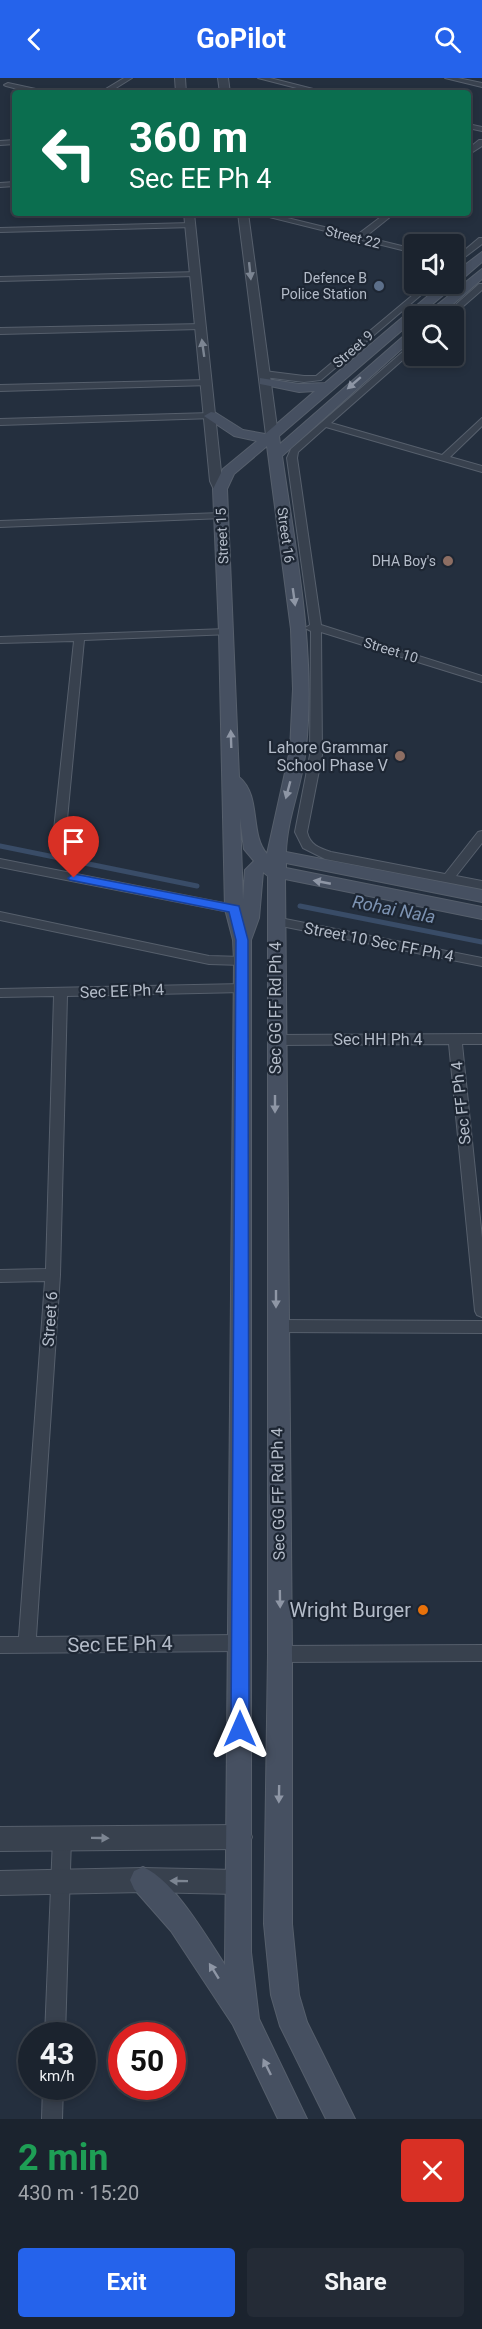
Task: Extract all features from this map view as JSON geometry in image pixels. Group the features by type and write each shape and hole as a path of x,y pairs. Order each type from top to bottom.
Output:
{"main road":[{"path":"441,306 477,269 482,256"},
{"path":"269,445 329,381 437,294"},
{"path":"220,489 228,472 269,445 291,437 404,340"},
{"path":"264,377 299,388 329,381"},
{"path":"211,416 239,433 269,445"},
{"name":"Street 16","path":"269,445 286,478 298,628 299,740 273,864"},
{"name":"Street 15","path":"220,489 232,773 234,909 242,951"},
{"path":"232,773 248,807 253,849 273,864 482,913"},
{"path":"245,2021 237,1952 237,1882 240,1837 242,951 250,918 252,875 254,870 273,864 482,897"},
{"name":"Sec GG FF Rd Ph 4","path":"273,864 280,1654 278,1924 285,1995 294,2026 341,2119"},
{"path":"143,1880 181,1922 245,2021 293,2119"}],"street":[{"path":"0,93 17,78"},
{"path":"108,90 129,78"},
{"path":"261,78 312,90"},
{"path":"448,78 482,86"},
{"path":"8,85 29,90"},
{"name":"Street 16","path":"243,216 264,377 269,445"},
{"name":"Street 22","path":"269,216 404,249"},
{"path":"358,238 387,216"},
{"path":"0,230 190,217"},
{"name":"Street 15","path":"190,217 216,481 220,489"},
{"path":"464,254 482,240"},
{"path":"0,279 196,274"},
{"path":"459,306 482,286"},
{"name":"Street 9","path":"329,381 420,294"},
{"path":"0,331 200,326"},
{"path":"404,354 294,451 286,478 316,627 316,755 302,822 303,842 312,850 329,856 482,885"},
{"path":"0,388 208,383"},
{"path":"0,422 211,416"},
{"path":"444,458 482,421"},
{"path":"325,424 482,469"},
{"path":"0,524 221,516"},
{"name":"Street 10","path":"298,628 316,627 482,679"},
{"path":"0,640 227,632"},
{"path":"60,830 79,639"},
{"path":"447,879 482,835"},
{"path":"0,863 234,909"},
{"path":"0,916 209,960 242,951"},
{"name":"Street 10 Sec FF Ph 4","path":"275,921 482,962"},
{"name":"Sec EE Ph 4","path":"0,993 243,988"},
{"name":"Street 6","path":"27,1645 53,1275 61,993"},
{"name":"Sec FF Ph 4","path":"455,1039 475,1167 482,1311"},
{"name":"Sec HH Ph 4","path":"275,1040 482,1039"},
{"path":"0,1276 53,1275"},
{"path":"276,1326 482,1327"},
{"name":"Sec EE Ph 4","path":"0,1645 240,1643"},
{"path":"280,1654 482,1653"},
{"path":"0,1839 240,1837"},
{"path":"55,2022 62,1838"},
{"path":"0,1883 60,1880 237,1882"},
{"path":"52,2119 53,2100"}],"waterway":[{"name":"Rohai Nala","path":"0,846 197,886"},
{"name":"Rohai Nala","path":"300,906 482,942"}],"place":[{"name":"Defence B Police Station","path":"379,286"},
{"name":"DHA Boy's","path":"448,561"},
{"name":"Lahore Grammar School Phase V","path":"400,756"},
{"name":"Wright Burger","path":"423,1610"}],"route":[{"path":"74,878 234,909 242,940 240,1729"}]}
